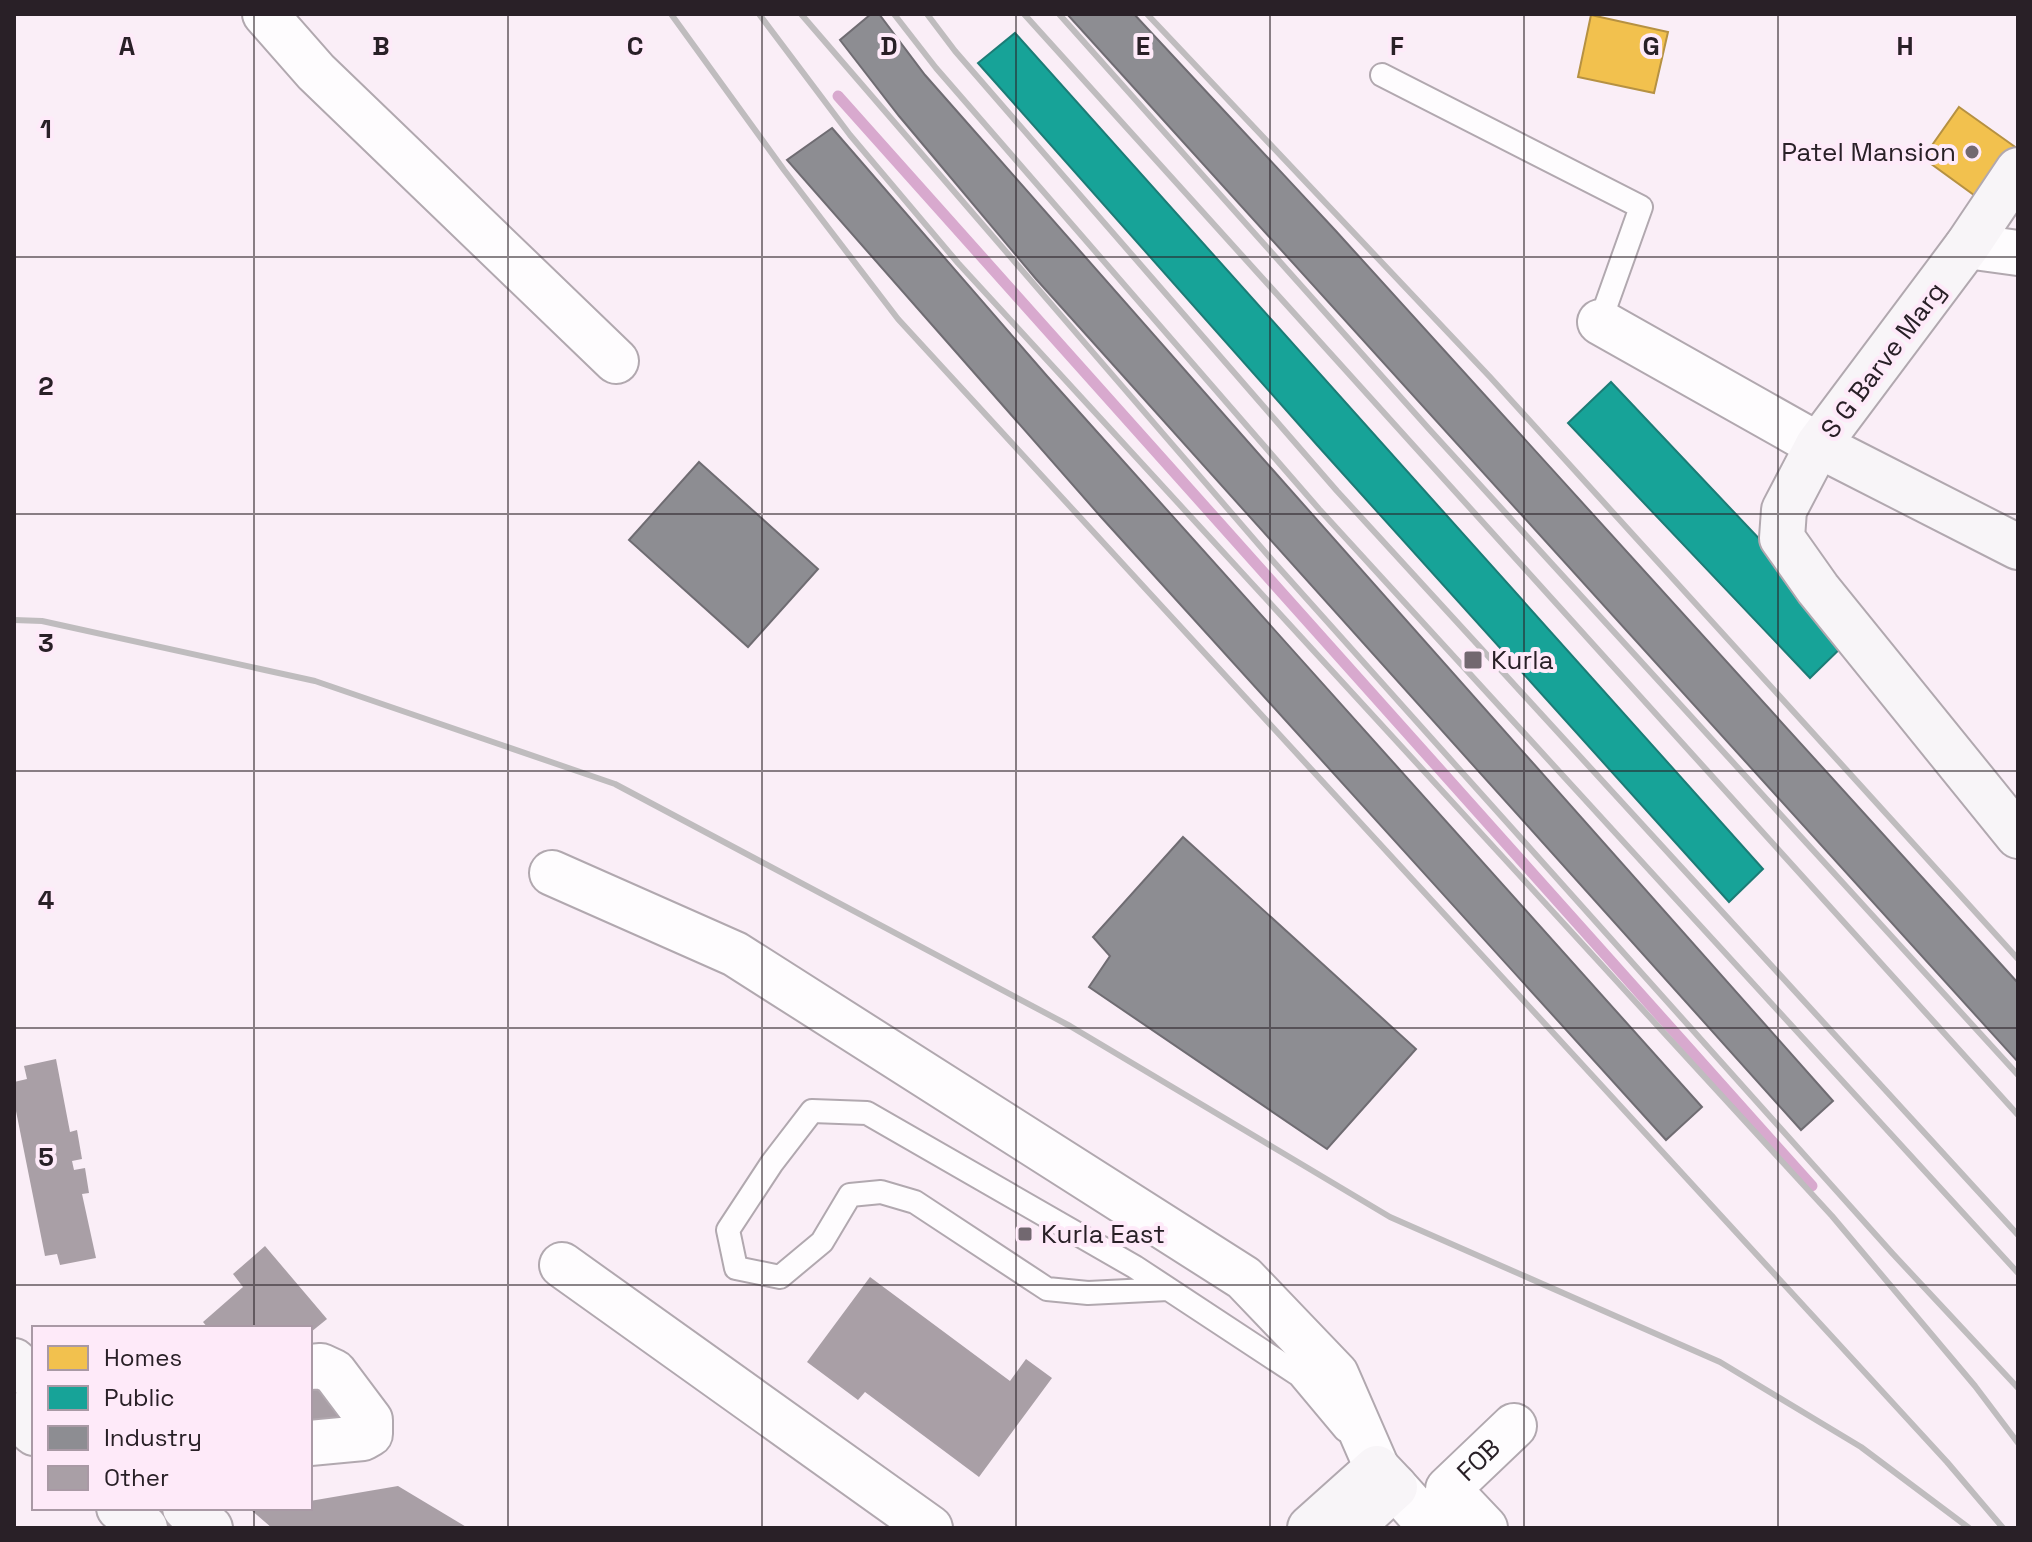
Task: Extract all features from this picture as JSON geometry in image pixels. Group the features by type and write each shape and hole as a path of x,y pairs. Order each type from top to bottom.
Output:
{"street":[{"path":"265,14 316,72 616,361"},
{"name":"S G Barve Marg","path":"2018,170 1967,246 1818,445 2018,547"},
{"path":"1967,246 2018,253"},
{"path":"1600,322 1818,445 1784,510 1782,538 1818,589 2018,836"},
{"path":"552,873 735,954 1244,1278 1336,1374 1386,1477 1432,1528"},
{"path":"562,1265 930,1528"},
{"path":"14,1361 32,1377"},
{"path":"312,1367 321,1366 334,1372 370,1420 371,1427 370,1434 363,1438 312,1443"},
{"path":"14,1402 32,1388"},
{"path":"14,1415 32,1431"},
{"name":"FOB","path":"1485,1528 1448,1489 1514,1426"},
{"path":"1310,1528 1386,1477"},
{"path":"1350,1528 1386,1477"},
{"path":"122,1510 145,1528"},
{"path":"188,1510 210,1528"}],"lane":[{"path":"1382,75 1641,207 1600,322"},
{"path":"1168,1289 1088,1293 1047,1289 915,1202 881,1192 850,1195 822,1242 780,1277 736,1268 728,1230 772,1163 812,1111 867,1113 1135,1267 1299,1375 1386,1477"}],"building: Homes":[{"path":"1591,15 1668,32 1654,93 1578,77"},
{"name":"Patel Mansion","path":"1959,107 2018,149 1985,203 1923,158"}],"building: Public":[{"path":"1015,33 1763,869 1729,902 978,63"},
{"path":"1611,382 1852,637 1810,678 1568,423"}],"building: Industry":[{"path":"871,14 879,14 925,75 1833,1101 1801,1130 1036,279 899,116 840,40"},
{"path":"1067,14 1134,14 1335,230 2018,983 2018,1062"},
{"path":"832,128 1047,376 1702,1107 1666,1140 1101,517 787,160"},
{"path":"699,462 818,569 748,647 629,540"},
{"path":"1183,837 1416,1049 1327,1149 1089,987 1110,956 1093,937"}],"building: Other":[{"path":"56,1059 70,1132 77,1130 82,1159 72,1161 74,1170 85,1168 89,1193 82,1194 96,1258 60,1265 57,1254 45,1256 14,1101 14,1082 27,1079 24,1066"},
{"path":"265,1246 327,1319 312,1331 312,1326 206,1326 203,1322 243,1287 233,1274"},
{"path":"870,1277 1010,1381 1026,1359 1052,1378 979,1477 865,1392 858,1400 807,1362"},
{"path":"312,1381 365,1425 312,1431"},
{"path":"398,1486 468,1528 272,1528 251,1510 312,1510 312,1501"}],"waterway":[{"path":"838,96 1812,1186"}],"railway":[{"path":"671,14 784,170 898,319 1947,1462 2003,1528"},
{"path":"759,14 850,135 958,263 1832,1216 1975,1386 2018,1443"},
{"path":"801,14 1272,560 1893,1254 2018,1388"},
{"path":"894,14 936,68 1319,509 2018,1273"},
{"path":"927,14 955,51 1337,491 2018,1235"},
{"path":"1024,14 2018,1115"},
{"path":"1059,14 1429,429 2018,1075"},
{"path":"1147,14 1490,377 2018,959"},
{"path":"14,620 42,621 315,681 615,784 1070,1026 1390,1217 1720,1362 1861,1447 1969,1528"}],"place":[{"name":"Patel Mansion","path":"1972,152"},
{"name":"Kurla","path":"1473,660"},
{"name":"Kurla East","path":"1025,1234"}]}
